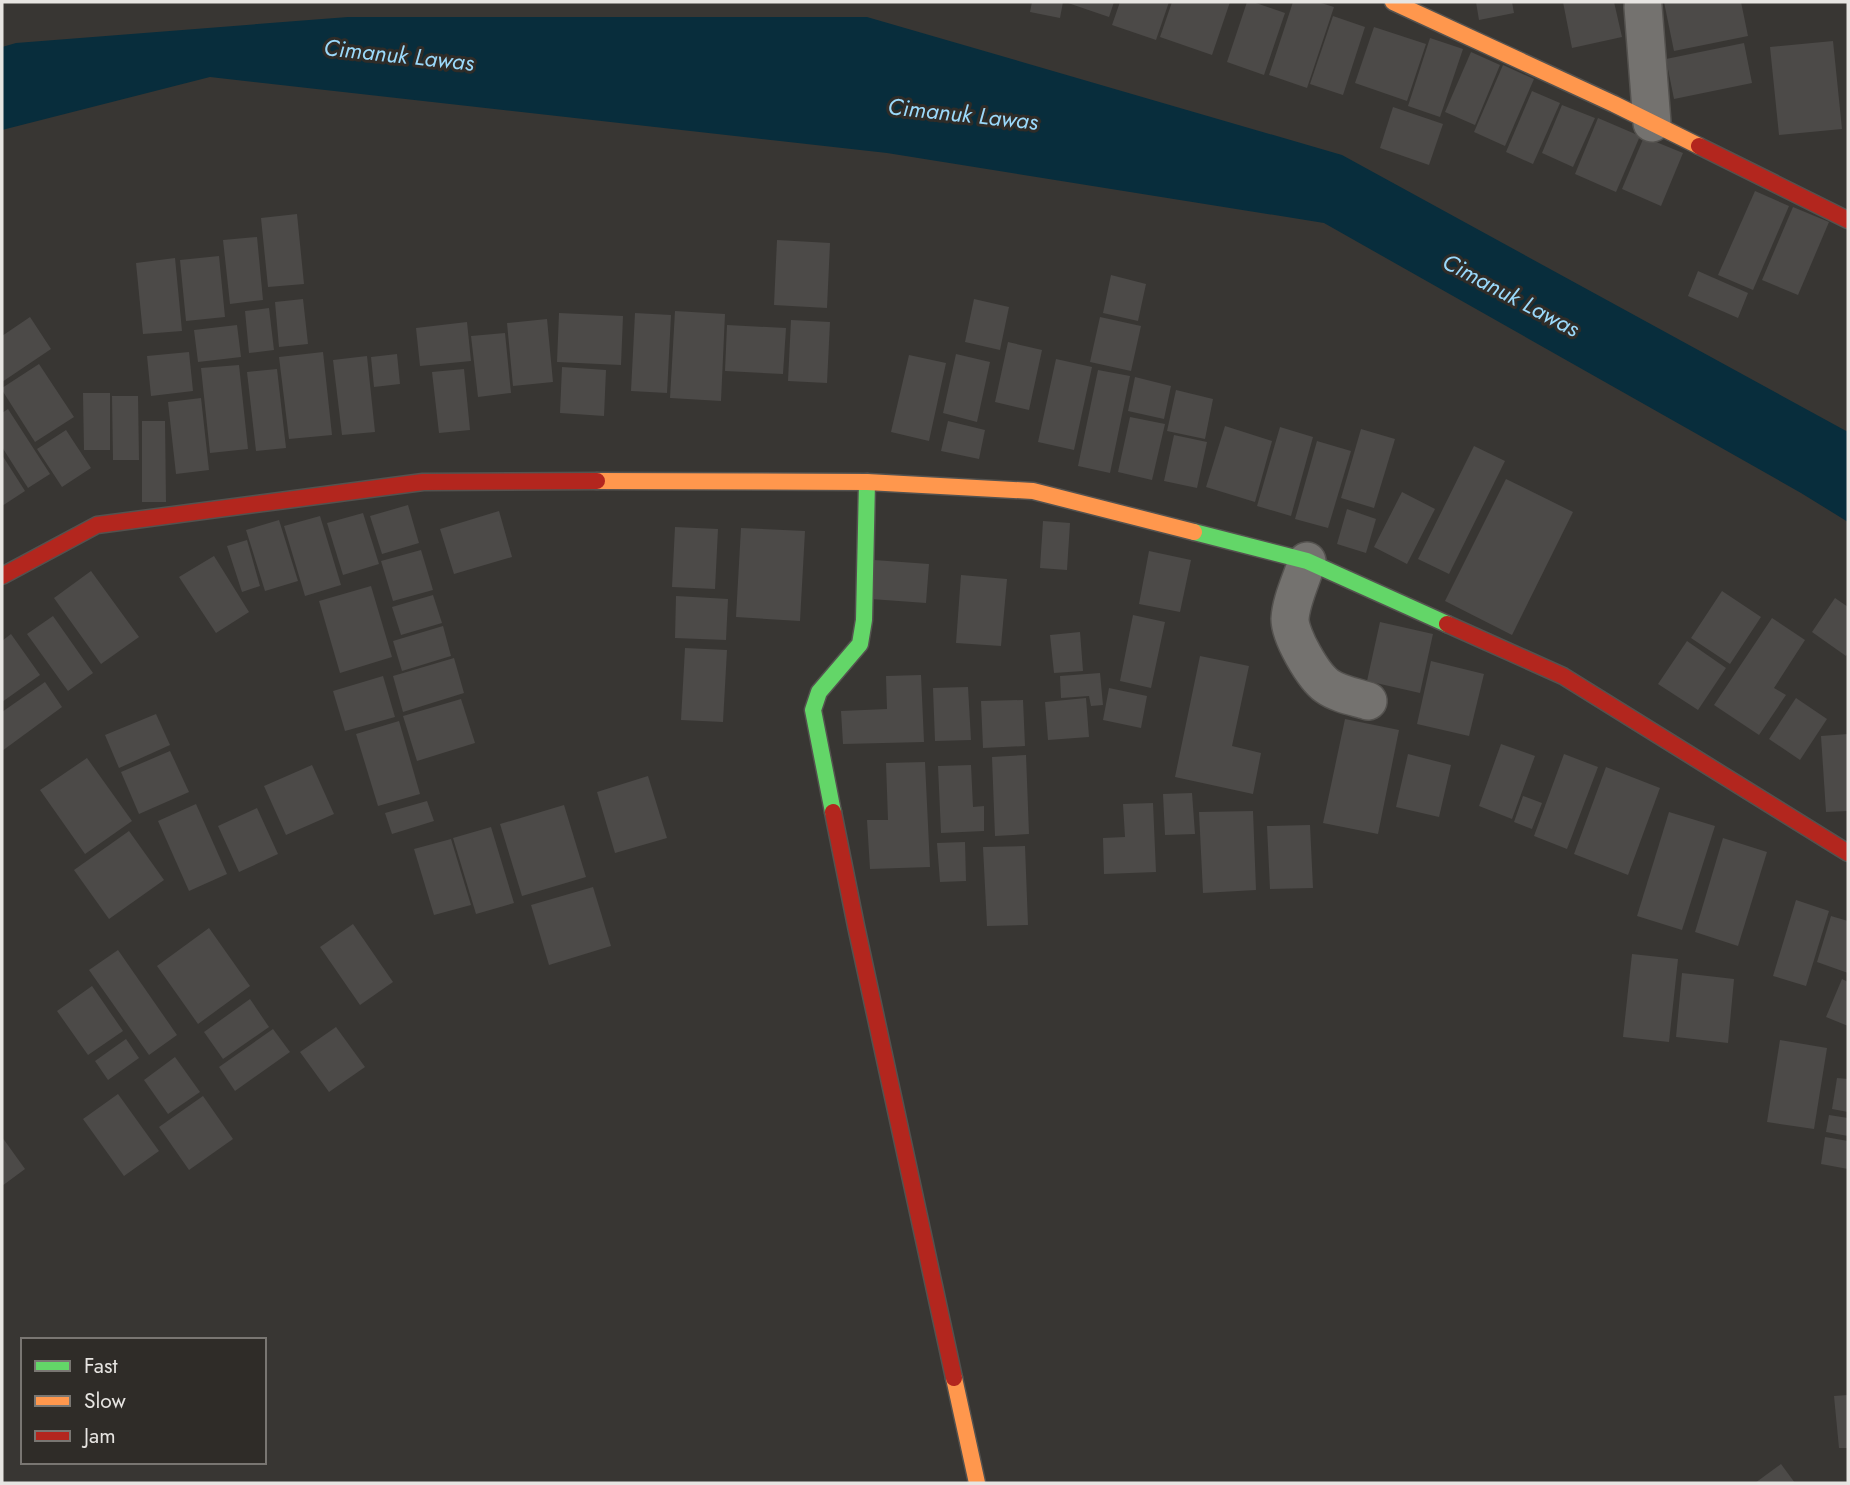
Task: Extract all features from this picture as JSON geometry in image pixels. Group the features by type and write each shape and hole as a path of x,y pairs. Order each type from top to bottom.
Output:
{"street":[{"path":"1393,2 1615,104 1848,220"},
{"path":"1643,7 1652,123"},
{"path":"2,576 97,524 423,482 867,482 1033,491 1307,561 1563,676 1848,853"},
{"path":"867,482 864,620 860,644 819,692 813,710 856,926 977,1483"},
{"path":"1307,561 1291,612 1292,630 1319,679 1329,687 1368,701"}],"water":[{"name":"Cimanuk Lawas","path":"348,17 867,17 1342,155 1848,432 1848,522 1324,223 887,153 210,77 2,130 2,47 16,43"}],"building":[{"path":"1032,2 1063,2 1060,18 1030,12"},
{"path":"1065,2 1114,2 1109,17"},
{"path":"1120,2 1169,2 1156,40 1112,25"},
{"path":"1172,2 1230,2 1212,55 1160,37"},
{"path":"1247,2 1285,13 1264,75 1227,62"},
{"path":"1293,2 1318,2 1334,7 1307,88 1269,75"},
{"path":"1476,2 1512,2 1514,13 1479,20"},
{"path":"1563,2 1614,2 1622,37 1572,48"},
{"path":"1664,2 1741,2 1748,36 1674,51"},
{"path":"1333,16 1365,27 1343,95 1310,84"},
{"path":"1374,27 1426,44 1407,101 1355,83"},
{"path":"1430,38 1463,49 1440,117 1408,106"},
{"path":"1833,41 1842,129 1779,135 1770,47"},
{"path":"1744,43 1752,83 1674,99 1666,59"},
{"path":"1471,52 1500,65 1475,125 1445,112"},
{"path":"1503,65 1534,79 1505,146 1474,132"},
{"path":"1532,91 1560,103 1533,164 1506,152"},
{"path":"1562,105 1595,118 1573,167 1542,153"},
{"path":"1393,107 1443,124 1429,165 1380,148"},
{"path":"1598,118 1640,136 1616,192 1575,174"},
{"path":"1644,137 1683,153 1661,206 1622,189"},
{"path":"1755,191 1789,206 1753,290 1718,275"},
{"path":"1793,207 1829,222 1798,295 1762,280"},
{"path":"297,214 304,284 268,287 261,218"},
{"path":"257,237 263,300 230,304 223,240"},
{"path":"777,240 830,243 827,308 774,305"},
{"path":"219,256 225,317 186,321 180,260"},
{"path":"175,258 182,331 143,334 136,263"},
{"path":"1698,271 1748,293 1738,318 1688,296"},
{"path":"1111,275 1146,284 1138,321 1103,313"},
{"path":"303,299 308,344 279,347 275,302"},
{"path":"974,299 1009,307 1000,350 965,342"},
{"path":"269,308 274,350 249,353 245,311"},
{"path":"675,311 725,314 721,401 670,398"},
{"path":"559,313 623,316 621,365 557,362"},
{"path":"635,313 671,315 667,393 631,391"},
{"path":"30,317 51,349 2,382 2,336"},
{"path":"1100,317 1141,326 1131,371 1090,362"},
{"path":"547,319 553,382 513,386 507,323"},
{"path":"791,320 830,322 827,383 788,381"},
{"path":"467,322 471,361 420,366 416,328"},
{"path":"237,325 241,357 198,362 194,330"},
{"path":"727,325 786,328 783,374 725,371"},
{"path":"505,333 511,393 478,397 471,336"},
{"path":"1008,342 1042,350 1029,410 995,402"},
{"path":"189,352 193,391 151,396 147,356"},
{"path":"323,352 332,435 289,439 279,357"},
{"path":"397,354 400,384 374,387 371,357"},
{"path":"956,354 990,362 977,422 943,413"},
{"path":"909,355 946,363 929,441 891,432"},
{"path":"367,356 375,432 342,435 333,360"},
{"path":"1056,359 1092,367 1074,450 1038,442"},
{"path":"39,364 74,417 35,442 2,388"},
{"path":"239,365 248,449 210,453 201,368"},
{"path":"562,367 606,370 604,416 560,413"},
{"path":"277,369 286,448 256,451 247,372"},
{"path":"464,369 470,430 439,433 432,372"},
{"path":"1098,370 1130,376 1110,473 1078,466"},
{"path":"1135,377 1171,386 1164,419 1128,411"},
{"path":"1176,390 1213,399 1205,439 1167,431"},
{"path":"83,393 110,393 110,450 84,450"},
{"path":"112,396 138,396 139,460 113,460"},
{"path":"201,398 209,470 176,474 168,402"},
{"path":"8,409 50,474 28,488 2,447 2,413"},
{"path":"1130,417 1165,424 1152,480 1118,472"},
{"path":"142,421 165,421 166,502 142,502"},
{"path":"948,421 985,430 979,459 941,451"},
{"path":"1225,426 1272,441 1255,502 1206,487"},
{"path":"1280,427 1313,437 1291,516 1257,506"},
{"path":"1361,429 1395,439 1374,508 1341,498"},
{"path":"66,430 91,468 62,487 37,449"},
{"path":"1174,435 1207,442 1197,488 1164,481"},
{"path":"1317,441 1351,451 1328,528 1295,519"},
{"path":"1474,446 1505,461 1449,574 1418,559"},
{"path":"2,455 25,491 2,506"},
{"path":"1506,479 1573,512 1512,635 1445,601"},
{"path":"1402,492 1435,509 1407,564 1374,547"},
{"path":"408,505 419,543 382,554 370,516"},
{"path":"1347,509 1376,519 1366,553 1337,544"},
{"path":"499,511 512,557 454,574 440,529"},
{"path":"363,513 379,564 343,575 327,523"},
{"path":"320,516 341,585 305,596 284,526"},
{"path":"279,520 298,581 265,591 246,530"},
{"path":"1043,521 1070,523 1067,570 1040,568"},
{"path":"675,527 718,529 715,589 672,587"},
{"path":"741,528 805,531 800,621 736,617"},
{"path":"247,540 260,586 242,592 227,546"},
{"path":"421,550 433,590 393,601 381,561"},
{"path":"1149,551 1191,560 1180,612 1139,604"},
{"path":"214,556 249,612 216,633 179,577"},
{"path":"874,560 929,564 926,603 871,599"},
{"path":"91,571 139,637 101,664 54,598"},
{"path":"961,575 1007,579 1001,646 956,643"},
{"path":"371,586 392,657 340,673 319,601"},
{"path":"1722,591 1761,617 1730,664 1691,638"},
{"path":"433,595 442,623 401,635 392,607"},
{"path":"676,596 728,599 726,640 675,638"},
{"path":"1835,598 1848,607 1846,656 1812,632"},
{"path":"1133,615 1165,622 1151,688 1120,681"},
{"path":"53,616 93,673 68,691 27,634"},
{"path":"1772,618 1805,640 1774,688 1786,695 1759,735 1714,705"},
{"path":"1380,622 1433,634 1420,693 1367,681"},
{"path":"443,626 451,656 402,671 393,641"},
{"path":"1080,632 1083,671 1054,673 1050,635"},
{"path":"11,634 40,675 2,702 2,641"},
{"path":"1687,641 1726,668 1698,710 1658,684"},
{"path":"685,648 727,650 723,722 681,720"},
{"path":"1200,656 1249,666 1232,746 1261,753 1253,794 1175,777"},
{"path":"454,658 464,693 403,712 393,676"},
{"path":"1431,661 1484,674 1469,736 1417,724"},
{"path":"1100,673 1103,705 1091,706 1089,696 1061,698 1060,676"},
{"path":"921,675 924,742 843,744 841,711 887,709 886,676"},
{"path":"383,676 395,717 345,731 333,691"},
{"path":"45,682 62,707 2,751 2,712"},
{"path":"968,687 971,740 935,741 933,688"},
{"path":"1109,688 1147,696 1141,728 1103,720"},
{"path":"1086,698 1089,737 1048,740 1045,702"},
{"path":"1796,698 1827,719 1800,760 1769,739"},
{"path":"461,699 475,743 417,761 403,716"},
{"path":"1023,700 1025,746 983,748 981,701"},
{"path":"156,714 170,745 119,768 105,735"},
{"path":"1345,719 1399,730 1378,834 1323,823"},
{"path":"399,721 420,794 378,806 356,734"},
{"path":"1848,734 1848,811 1826,812 1821,736"},
{"path":"1501,744 1535,756 1512,819 1479,806"},
{"path":"170,751 189,792 139,814 121,772"},
{"path":"1408,754 1451,765 1439,817 1396,807"},
{"path":"1564,754 1598,767 1567,849 1534,836"},
{"path":"1026,755 1029,834 995,836 992,757"},
{"path":"87,758 132,821 85,854 40,790"},
{"path":"925,762 930,867 870,869 867,820 888,820 886,763"},
{"path":"312,765 334,814 286,835 264,786"},
{"path":"971,765 973,807 984,806 984,831 941,833 938,766"},
{"path":"1606,767 1660,788 1628,875 1574,854"},
{"path":"648,776 667,838 615,853 597,792"},
{"path":"1192,793 1195,834 1165,835 1163,794"},
{"path":"1523,796 1542,803 1532,829 1514,822"},
{"path":"427,801 434,821 392,834 385,813"},
{"path":"1153,803 1156,872 1104,874 1103,838 1125,837 1123,804"},
{"path":"196,804 227,874 189,891 158,821"},
{"path":"564,805 586,877 522,896 500,824"},
{"path":"257,808 278,854 239,872 218,826"},
{"path":"1253,811 1256,890 1203,893 1199,812"},
{"path":"1669,812 1715,826 1682,930 1637,916"},
{"path":"1310,825 1313,888 1270,889 1267,826"},
{"path":"491,827 514,903 476,914 453,838"},
{"path":"129,831 164,880 109,919 74,870"},
{"path":"1723,838 1767,852 1738,946 1695,932"},
{"path":"451,839 471,905 434,915 414,849"},
{"path":"965,842 966,881 940,882 937,843"},
{"path":"1025,846 1028,925 987,926 983,847"},
{"path":"593,887 611,946 549,965 531,905"},
{"path":"1796,900 1829,911 1806,986 1773,976"},
{"path":"1831,916 1848,921 1848,973 1817,962"},
{"path":"353,924 393,982 360,1005 320,947"},
{"path":"209,928 250,986 198,1024 157,966"},
{"path":"118,950 177,1035 149,1055 89,970"},
{"path":"1632,954 1678,959 1669,1042 1623,1037"},
{"path":"1682,973 1734,979 1728,1043 1676,1037"},
{"path":"1842,979 1848,982 1848,1026 1826,1017"},
{"path":"92,986 123,1031 88,1055 57,1011"},
{"path":"250,999 269,1027 223,1059 204,1032"},
{"path":"336,1027 365,1067 329,1092 300,1052"},
{"path":"273,1029 290,1052 235,1091 219,1067"},
{"path":"126,1039 139,1058 108,1080 95,1061"},
{"path":"1780,1040 1827,1048 1814,1129 1767,1122"},
{"path":"175,1057 200,1092 168,1114 144,1080"},
{"path":"1837,1078 1848,1079 1848,1112 1832,1109"},
{"path":"118,1094 159,1151 124,1176 83,1119"},
{"path":"203,1096 233,1139 189,1170 159,1127"},
{"path":"1829,1115 1848,1118 1848,1136 1826,1132"},
{"path":"2,1137 25,1169 2,1186"},
{"path":"1825,1137 1848,1141 1848,1169 1821,1164"},
{"path":"1848,1395 1848,1448 1839,1448 1834,1396"},
{"path":"1781,1464 1795,1483 1755,1483"}],"traffic: fast":[{"path":"833,812 813,710 819,692 860,644 864,620 867,482"},
{"path":"1194,532 1307,561 1447,624"}],"traffic: slow":[{"path":"1393,2 1699,146"},
{"path":"597,481 867,482 1033,491 1194,532"},
{"path":"954,1378 977,1483"}],"traffic: jam":[{"path":"1699,146 1848,220"},
{"path":"2,576 97,525 423,482 597,481"},
{"path":"1447,624 1563,676 1848,853"},
{"path":"833,812 954,1378"}]}
